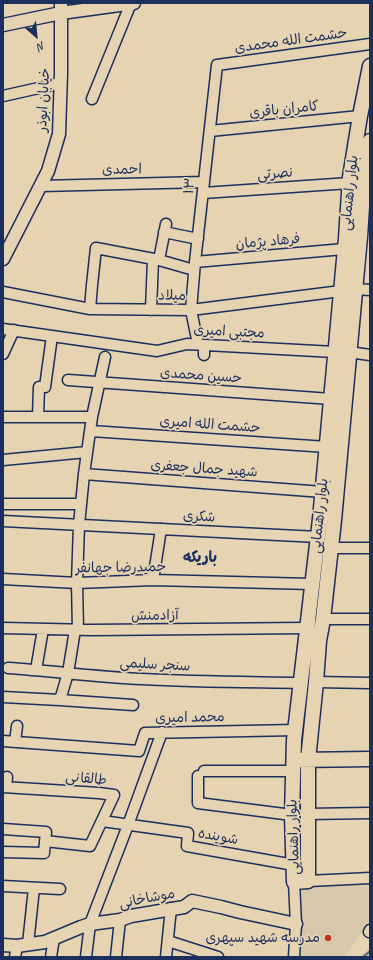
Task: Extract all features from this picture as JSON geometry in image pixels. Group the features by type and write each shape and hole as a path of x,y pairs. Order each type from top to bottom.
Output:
{"main road":[{"name":"بلوار راهنمایی","path":"301,881 308,814 308,760 319,641 323,619 334,520 342,352 341,291 344,249 350,183 360,116 370,66"},
{"name":"بلوار راهنمایی","path":"301,881 294,865 292,815 293,765 296,730 318,537 331,398 355,289 366,223 364,175 370,141"},
{"path":"293,765 308,760 370,759"}],"street":[{"path":"3,25 61,8 132,3 92,99"},
{"name":"خیابان ابوذر","path":"4,255 48,171 59,134 61,8"},
{"name":"حشمت الله محمدی","path":"217,65 370,44"},
{"name":"۱۳","path":"202,348 191,310 194,266 217,65"},
{"path":"3,96 61,83"},
{"name":"کامران باقری","path":"210,131 360,116"},
{"name":"احمدی","path":"41,186 204,182"},
{"name":"نصرتی","path":"203,193 350,183"},
{"path":"151,310 156,260 165,228 198,239"},
{"path":"90,309 96,248 194,266"},
{"name":"فرهاد پژمان","path":"194,266 344,249"},
{"path":"355,289 370,290"},
{"name":"میلاد","path":"3,292 90,309 191,310 341,291"},
{"name":"مجتبی امیری","path":"3,329 157,351 187,344 202,348 342,352 370,355"},
{"path":"3,354 14,330"},
{"path":"38,417 40,387 45,387 52,336"},
{"path":"60,700 68,673 77,630 79,524 84,474 92,417 105,357"},
{"name":"حسین محمدی","path":"68,380 331,398"},
{"path":"3,417 92,417"},
{"name":"حشمت الله امیری","path":"91,431 326,447"},
{"path":"3,460 87,452"},
{"name":"شهید جمال جعفری","path":"84,474 322,492"},
{"path":"3,504 81,504"},
{"name":"شکری","path":"3,521 318,537"},
{"path":"153,580 161,529"},
{"path":"330,548 370,548"},
{"name":"حمیدرضا جهانفر","path":"3,579 77,583 153,580 312,584"},
{"path":"323,619 370,619"},
{"name":"آزادمنش","path":"3,628 77,630 307,628"},
{"path":"36,670 43,629"},
{"name":"سنجر سلیمی","path":"8,668 142,679 301,683"},
{"path":"316,682 370,683"},
{"path":"3,697 133,705"},
{"path":"15,742 16,726"},
{"name":"محمد امیری","path":"3,741 139,752 145,732 296,730"},
{"path":"86,957 90,924 162,732"},
{"path":"292,815 198,804 201,773 293,765"},
{"path":"5,787 7,777"},
{"name":"طالقانی","path":"5,787 114,795 90,846 46,836"},
{"path":"308,814 370,812"},
{"path":"102,821 128,825"},
{"name":"شوینده","path":"128,825 188,833 187,846 294,865"},
{"path":"3,829 46,836 44,853 3,852"},
{"path":"294,957 301,881 370,878"},
{"path":"3,886 60,889"},
{"path":"20,949 34,888"},
{"name":"موشاخانی","path":"3,945 20,949 44,942 81,926 120,920 131,916 171,908 184,907 192,901 296,924"},
{"path":"166,957 171,908"},
{"path":"116,957 120,920"},
{"path":"51,957 54,938"},
{"path":"168,941 218,957"}],"shaded area":[{"name":"مدرسه شهید سپهری","path":"370,882 370,919 345,957 298,957 298,885"}],"waterway":[{"path":"363,957 369,952"}],"place":[{"name":"مدرسه شهید سپهری","path":"328,938"}],"district":[{"name":"باریکه","path":"200,558"}]}
